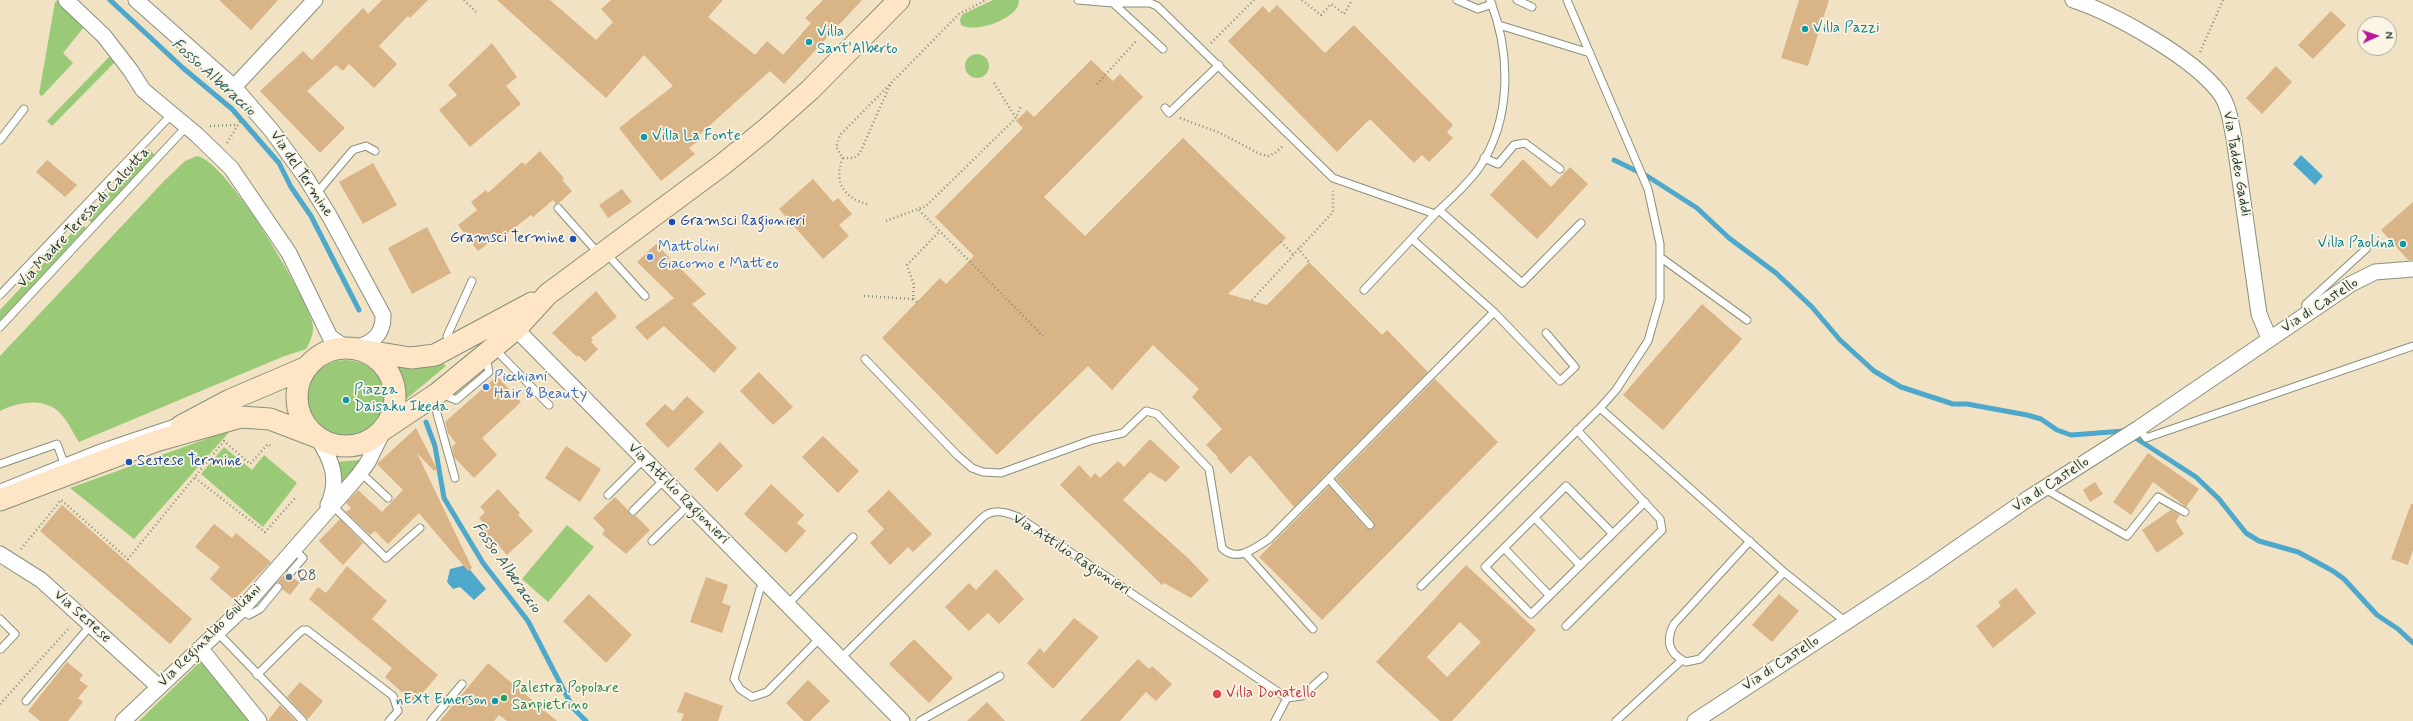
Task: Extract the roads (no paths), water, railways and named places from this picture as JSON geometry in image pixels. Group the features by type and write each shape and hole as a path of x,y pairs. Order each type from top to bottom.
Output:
{"main road":[{"path":"156,441 194,417 305,368 321,354 352,348 414,358 435,355 543,298 722,165 765,130 810,90 899,0"},
{"path":"0,500 66,468 226,421 255,416 281,423 332,445 348,447 372,439 384,429 435,395 516,329 543,298"},
{"path":"352,348 380,362 393,383 394,407 384,429"},
{"path":"305,368 297,386 296,403 305,426 317,438"}],"street":[{"path":"66,0 104,36 131,71 143,90 187,126 231,168 284,244 330,337 352,348"},
{"name":"Via del Termine","path":"136,0 234,87 282,144 316,194 383,315 382,325 374,340 366,345 352,348"},
{"path":"234,87 315,0"},
{"name":"Via Taddeo Gaddi","path":"2072,0 2124,21 2190,66 2220,92 2228,113 2234,138 2259,314 2269,338"},
{"name":"Via di Castello","path":"1695,721 1846,622 2045,488 2139,428 2269,338 2305,316 2351,284 2375,272 2413,269"},
{"name":"Via Attilio Ragionieri","path":"516,329 840,660 902,721"},
{"name":"Via Reginaldo Giuliani","path":"123,721 241,610 368,462 384,429"},
{"name":"Via Reginaldo Giuliani","path":"317,438 334,472 334,490 328,508"},
{"name":"Via Sestese","path":"6,558 41,580 159,686"},
{"path":"201,649 259,721"}],"lane":[{"path":"1078,0 1113,3 1150,3 1157,6 1204,50 1333,178 1437,212 1522,283 1581,224"},
{"path":"1364,290 1472,177 1495,136 1503,102 1504,60 1499,25 1491,1 1478,9 1457,0"},
{"path":"1517,0 1532,7"},
{"path":"1421,586 1600,408 1616,390 1648,342 1660,299 1660,257 1656,221 1648,189 1567,0"},
{"path":"1113,3 1163,49"},
{"path":"1499,25 1590,53"},
{"path":"1167,110 1219,65"},
{"path":"0,140 24,109"},
{"name":"Via Madre Teresa di Calcutta","path":"0,295 172,114"},
{"name":"Via Madre Teresa di Calcutta","path":"0,327 187,126"},
{"path":"1484,158 1498,164 1514,145 1525,143 1560,170"},
{"path":"316,194 353,150 366,146 375,151"},
{"path":"558,208 644,296"},
{"path":"1412,239 1494,312 1560,381 1575,367 1546,333"},
{"path":"2305,316 2306,304 2366,249"},
{"path":"1660,257 1747,320"},
{"path":"449,348 447,336 472,281"},
{"path":"865,359 957,456 972,468 982,472 1001,473 1092,440 1111,437 1123,433 1146,412 1156,414 1209,469 1222,548 1234,555 1245,553 1269,539 1494,312"},
{"path":"2139,428 2146,438 2413,346"},
{"path":"489,351 549,405"},
{"path":"435,395 455,478"},
{"path":"1600,408 1784,572 1846,622"},
{"path":"0,488 66,468 155,428 194,417"},
{"path":"1566,626 1662,530 1660,519 1577,430"},
{"path":"0,464 57,444 66,468"},
{"path":"608,495 644,459"},
{"path":"360,472 388,498"},
{"path":"1329,479 1370,525"},
{"path":"633,511 664,480"},
{"path":"1612,532 1566,486 1485,567 1531,614 1612,532 1645,502"},
{"path":"2045,488 2127,536 2158,497 2185,512"},
{"path":"652,541 689,505"},
{"path":"328,508 386,558 420,528"},
{"name":"Via Attilio Ragionieri","path":"840,660 985,516 1001,512 1018,517 1287,698"},
{"path":"1534,518 1580,565"},
{"path":"787,605 853,536"},
{"path":"1750,542 1674,624 1669,638 1669,648 1682,660 1692,662 1706,654 1784,572"},
{"path":"1504,548 1549,595"},
{"path":"291,572 303,558 294,549"},
{"path":"1245,553 1313,629"},
{"path":"765,583 760,589 734,679 740,689 752,697 767,692 820,639"},
{"path":"241,610 246,614 255,614 278,587"},
{"path":"0,619 15,634 1,649"},
{"path":"26,701 86,620"},
{"path":"257,675 298,634 303,630 307,630 393,696 398,711 389,721"},
{"path":"218,633 303,721"},
{"path":"1616,721 1682,660"},
{"path":"920,721 1000,676"},
{"path":"1275,721 1287,698 1302,696 1324,676"},
{"path":"431,721 462,684"}],"water":[{"path":"2301,155 2323,176 2315,185 2293,164"},
{"path":"466,565 486,589 474,600 460,587 453,589 447,582 450,569"}],"waterway":[{"name":"Fosso Alberaccio","path":"110,0 183,68 232,109 279,163 291,187 311,216 359,310"},
{"path":"1614,160 1647,176 1697,208 1729,238 1776,273 1812,307 1840,340 1874,371 1901,387 1953,404 1967,404 2027,415 2041,419 2057,430 2071,435 2124,431"},
{"name":"Fosso Alberaccio","path":"426,422 435,446 444,498 483,563 528,621 573,708 586,721"},
{"path":"2131,435 2196,477 2219,499 2246,533 2259,541 2298,552 2333,571 2344,579 2377,615 2398,629 2413,643"}],"place":[{"name":"Villa Pazzi","path":"1805,29"},
{"name":"Villa Sant'Alberto","path":"809,42"},
{"name":"Villa La Fonte","path":"644,137"},
{"name":"Gramsci Ragionieri","path":"672,222"},
{"name":"Gramsci Termine","path":"573,239"},
{"name":"Villa Paolina","path":"2403,244"},
{"name":"Mattolini Giacomo e Matteo","path":"650,257"},
{"name":"Picchiani Hair & Beauty","path":"486,387"},
{"name":"Piazza Daisaku Ikeda","path":"346,400"},
{"name":"Sestese Termine","path":"129,462"},
{"name":"Q8","path":"289,577"},
{"name":"Villa Donatello","path":"1217,694"},
{"name":"Palestra Popolare Sanpietrino","path":"504,698"},
{"name":"nEXt Emerson","path":"495,701"}]}
